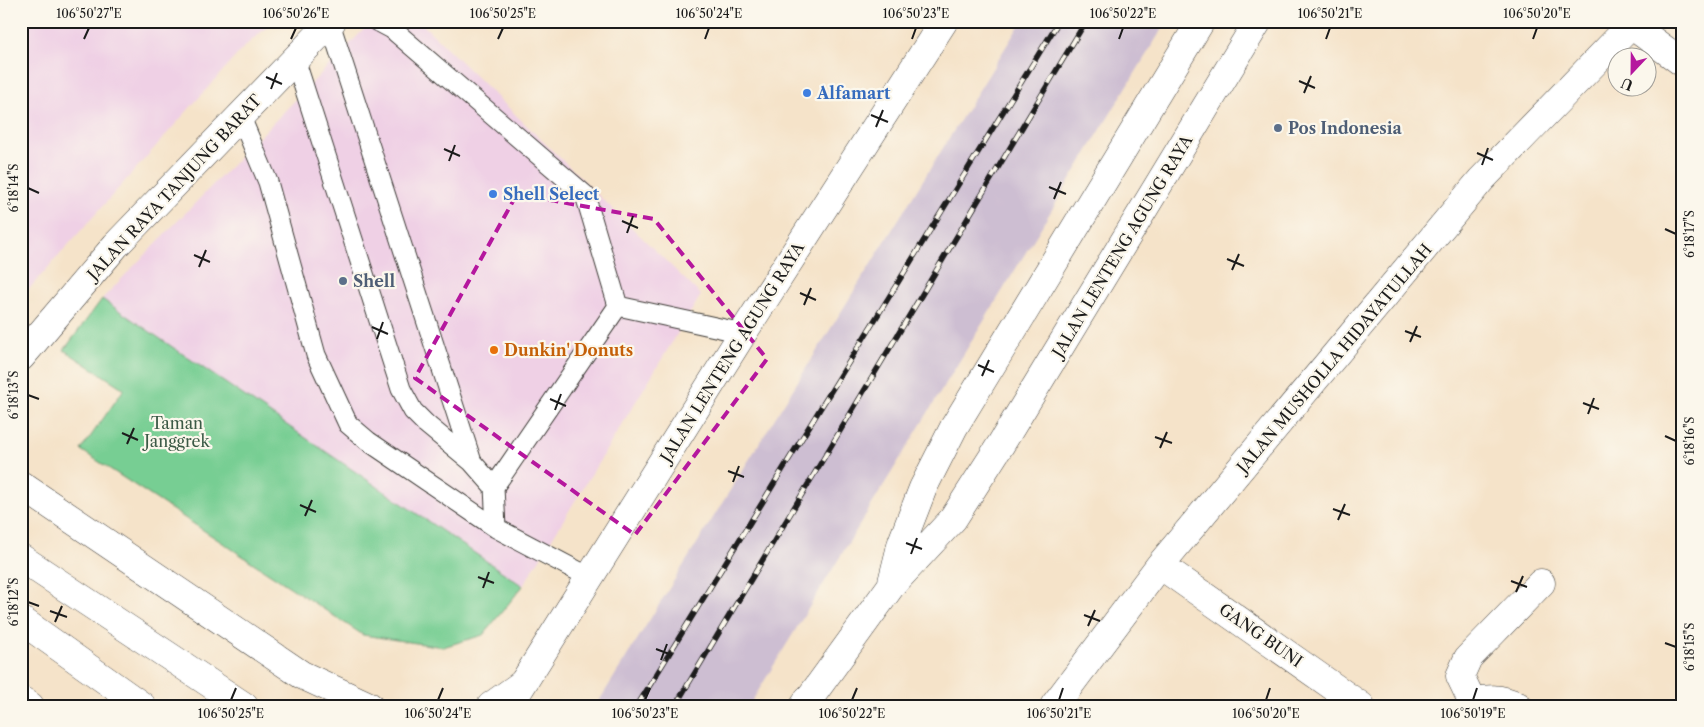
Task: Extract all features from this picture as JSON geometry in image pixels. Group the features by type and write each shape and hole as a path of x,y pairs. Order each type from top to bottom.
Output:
{"main road":[{"name":"JALAN LENTENG AGUNG RAYA","path":"516,695 743,333 944,21"},
{"name":"JALAN LENTENG AGUNG RAYA","path":"891,586 902,542 922,488 954,427 1201,21"},
{"name":"JALAN LENTENG AGUNG RAYA","path":"806,704 891,586 954,519 1002,444 1258,21"},
{"name":"JALAN RAYA TANJUNG BARAT","path":"21,357 116,245 331,22"},
{"path":"1628,23 1683,63"},
{"name":"JALAN MUSHOLLA HIDAYATULLAH","path":"1054,706 1160,565 1481,180 1628,23"},
{"path":"21,485 302,675 369,706"},
{"path":"21,558 244,706"},
{"name":"GANG BUNI","path":"1160,565 1360,706"},
{"path":"1518,706 1496,698 1471,704 1460,676 1468,658 1542,583"},
{"path":"21,620 142,706"},
{"path":"491,706 516,695"},
{"path":"21,700 30,706"}],"lane":[{"path":"377,21 392,28 585,195 618,306"},
{"path":"331,22 472,462"},
{"path":"295,59 401,389 413,411 472,462 494,487"},
{"path":"240,115 268,182 316,355 348,424 368,441 496,528 591,578"},
{"path":"618,306 743,333"},
{"path":"496,528 494,487 618,306"}],"highlighted area":[{"path":"517,194 654,219 767,359 635,535 415,378"}],"shaded area":[{"path":"21,21 274,21 244,47 21,298"},
{"path":"372,21 419,21 701,295 523,586 102,299"},
{"path":"1022,21 1167,21 749,706 596,706"}],"green space":[{"name":"Taman Janggrek","path":"102,299 523,586 483,635 443,647 363,635 81,450 124,389 64,350"}],"railway":[{"path":"637,706 1059,21"},
{"path":"675,706 1086,21"}],"place":[{"name":"Alfamart","path":"807,93"},
{"name":"Pos Indonesia","path":"1278,128"},
{"name":"Shell Select","path":"493,194"},
{"name":"Shell","path":"343,281"},
{"name":"Dunkin' Donuts","path":"494,350"}]}
